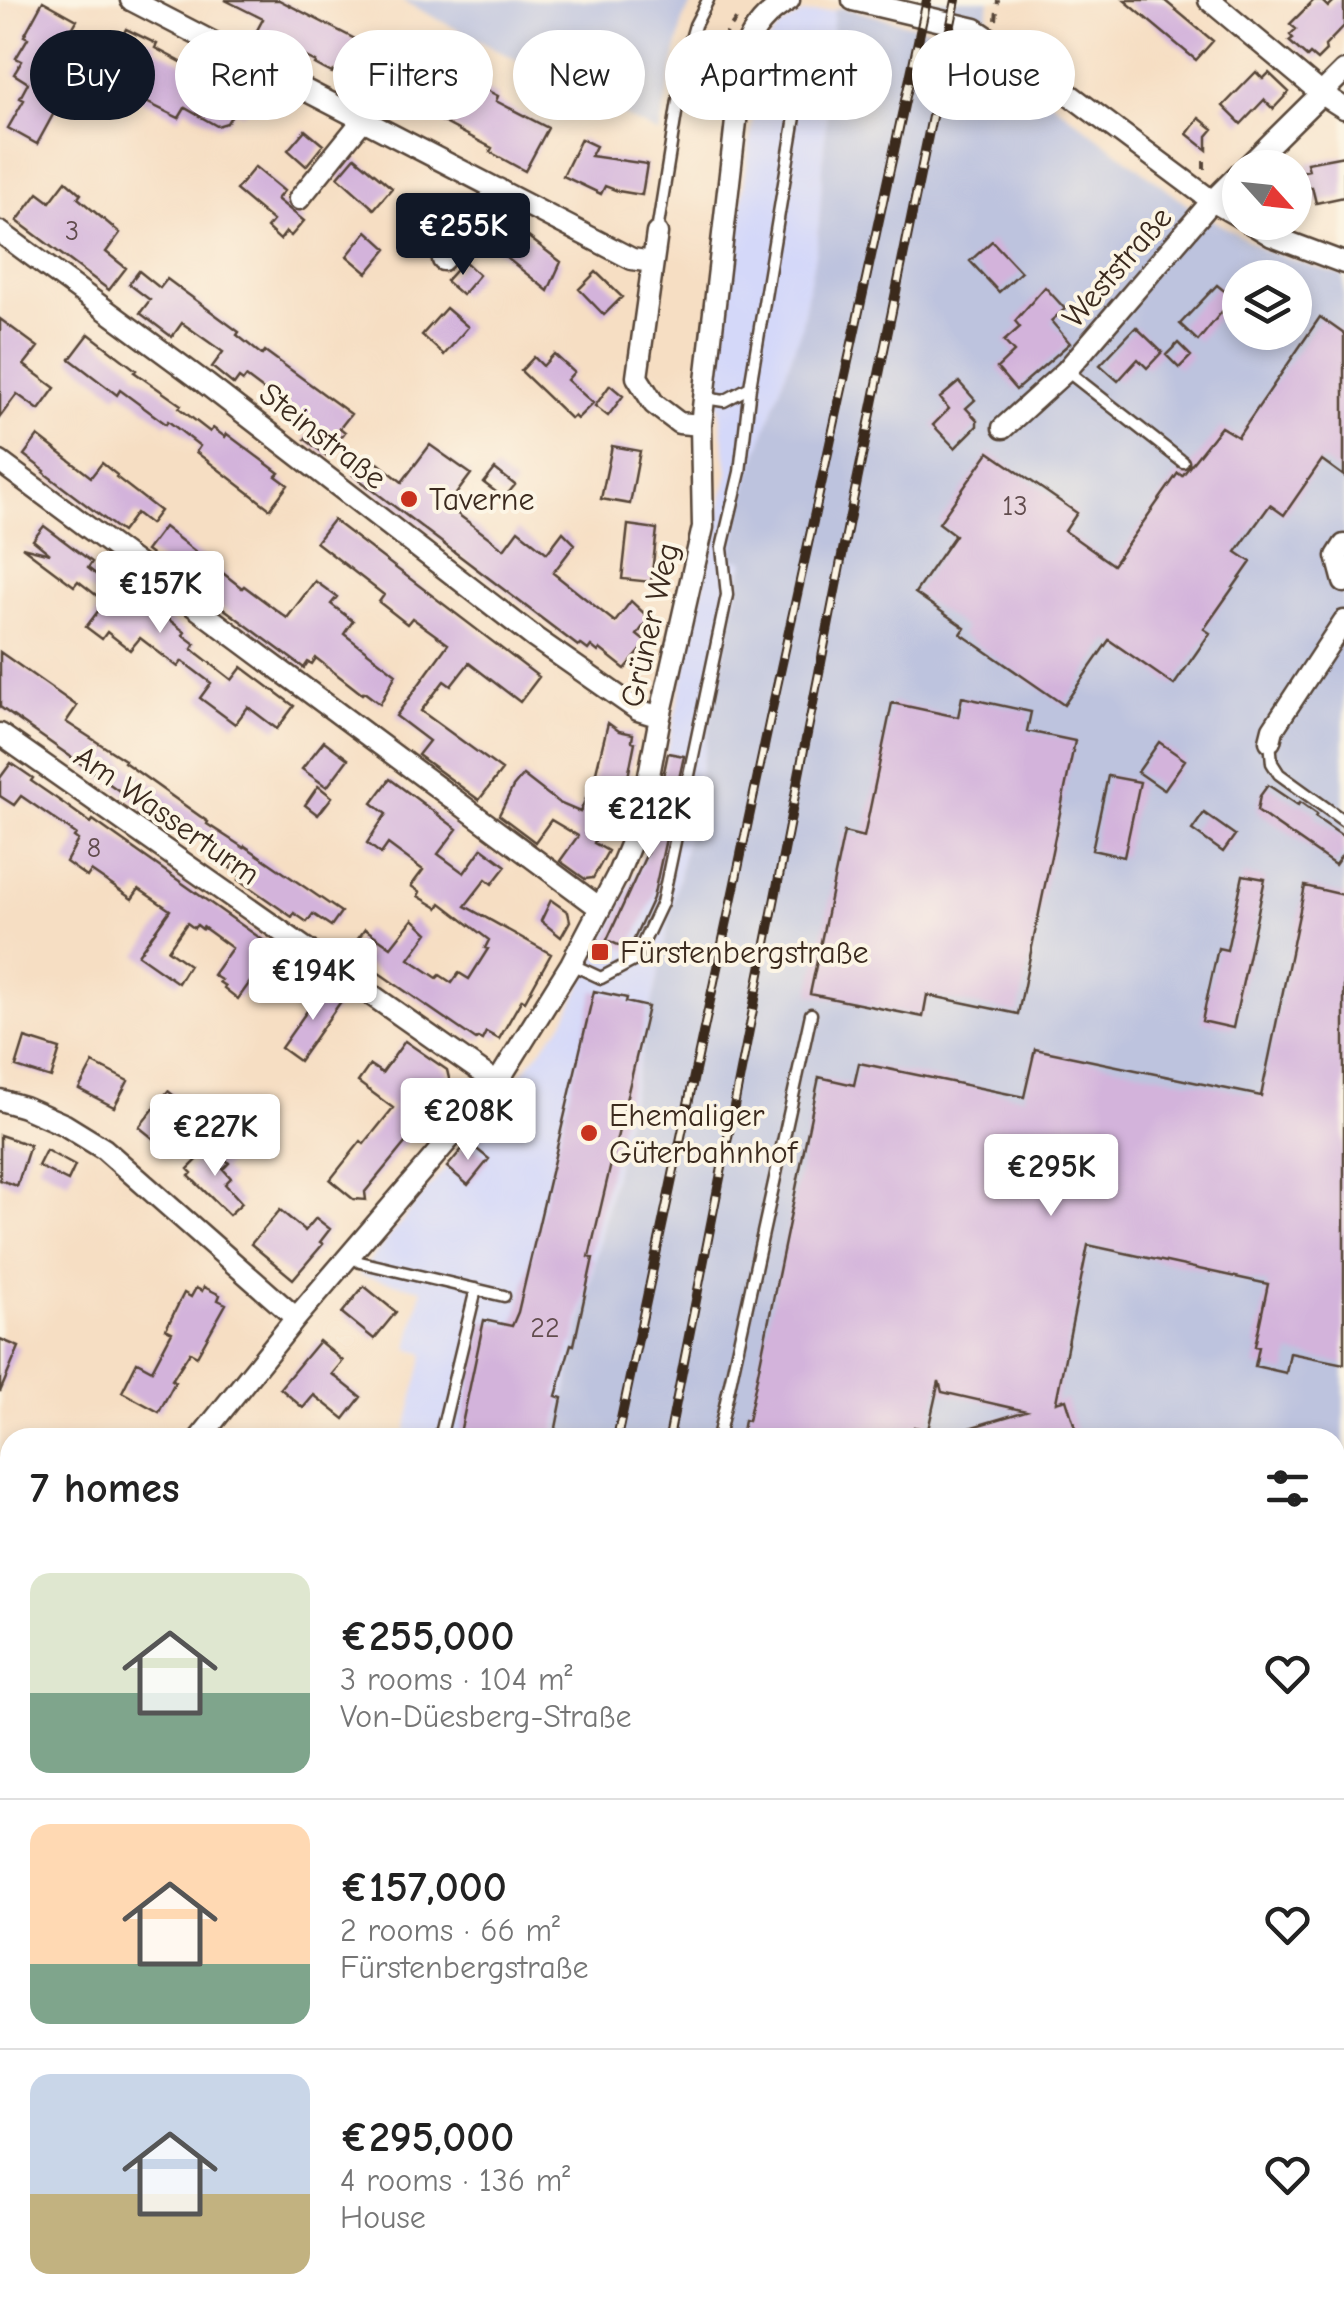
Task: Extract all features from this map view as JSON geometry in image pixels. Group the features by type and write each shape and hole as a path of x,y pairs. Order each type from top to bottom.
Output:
{"street":[{"path":"131,0 333,105"},
{"name":"Grüner Weg","path":"209,1428 296,1318 497,1082 571,964 632,840 642,812 703,526 700,424 744,52 758,25 789,0"},
{"path":"853,0 976,29 1222,207"},
{"path":"1209,0 1344,108"},
{"path":"1264,150 1344,70"},
{"path":"299,198 362,120 632,259 652,262"},
{"path":"443,260 498,189"},
{"name":"Weststraße","path":"1003,428 1100,335 1222,191"},
{"name":"Steinstraße","path":"0,232 205,383 535,638 638,710 660,717"},
{"path":"657,234 637,376 654,404 679,423 700,424"},
{"path":"1283,240 1344,263"},
{"path":"0,462 600,908"},
{"path":"1344,547 1337,556 1344,582"},
{"path":"1270,742 1273,728 1344,621"},
{"name":"Am Wasserturm","path":"0,734 497,1082"},
{"path":"0,1100 65,1125 104,1148 296,1318"}],"lane":[{"path":"657,234 684,62 708,0"},
{"path":"571,964 602,978 635,960 662,903 727,595 722,548 740,472 750,387 794,120"},
{"name":"Weststraße","path":"1066,371 1183,462"},
{"path":"704,398 724,400 750,387"},
{"path":"1270,742 1272,763 1279,774 1344,820"},
{"path":"720,1428 811,1014"},
{"path":"350,1255 360,1262 504,1296"},
{"path":"442,1428 476,1289"}],"path":[{"path":"996,20 998,0"}],"shaded area":[{"path":"401,0 694,0 681,30 665,30 665,105 659,134 632,120 645,120 645,30 513,30 513,58 493,48 493,30 459,30"},
{"path":"904,0 989,0 987,21"},
{"path":"840,7 933,30 912,30 912,120 1075,120 1186,204 1222,225 1222,240 1247,240 1295,260 1222,260 1222,350 1312,350 1312,266 1344,276 1344,1428 558,1428 659,973 744,561 731,558 750,475 801,329 818,239 826,120 892,120 892,30 833,30 834,10"},
{"path":"834,10 833,30 778,30 799,15"},
{"path":"753,120 826,120 818,239 801,329 750,475 732,557 744,560 659,973 558,1428 406,1428 424,1354 408,1348 422,1289 358,1275 564,1021 645,852 728,472 716,384"}],"building":[{"path":"225,0 279,0 338,30 333,30 333,72 313,60 313,30 257,30 263,19"},
{"path":"1124,0 1164,0 1213,41 1196,60"},
{"path":"1314,0 1321,0 1328,7 1335,0 1344,0 1344,26 1317,60 1310,54 1307,57 1289,41 1296,29 1290,24"},
{"path":"43,1 77,20 74,30 30,30 30,120 50,120 37,144 8,128 24,100 20,98 28,83 14,74 22,61 16,58 28,38 24,36"},
{"path":"155,48 175,59 175,116 155,106"},
{"path":"1256,72 1263,79 1269,73 1289,92 1273,109 1264,100 1241,124 1223,106"},
{"path":"493,93 498,96 496,101 513,110 513,120 533,120 548,128 525,171 490,152 492,148 439,120 493,120"},
{"path":"1199,118 1213,129 1207,136 1207,150 1187,134"},
{"path":"206,120 229,120 227,123 217,126"},
{"path":"305,130 323,145 306,166 288,150"},
{"path":"581,139 596,146 591,156 647,164 642,195 605,186 601,194 563,176"},
{"path":"1344,156 1344,197 1316,203 1312,162"},
{"path":"355,157 392,188 374,209 338,177"},
{"path":"255,167 284,191 277,199 304,221 291,236 286,232 280,240 267,228 273,221 236,190"},
{"path":"66,181 81,194 78,198 120,233 106,252 126,268 109,290 17,221 38,193 50,202"},
{"path":"510,223 561,262 548,291 492,246"},
{"path":"367,231 387,249 367,273 347,256"},
{"path":"992,241 1021,272 999,292 970,261"},
{"path":"464,261 479,275 462,295 446,281"},
{"path":"139,271 160,288 167,279 239,332 237,335 262,355 265,351 351,414 340,428 345,432 327,456 305,439 314,428 246,377 243,381 239,378 234,385 212,367 223,352 182,323 172,337 140,313 150,300 129,284"},
{"path":"596,272 622,297 604,315 579,289"},
{"path":"1217,285 1222,289 1222,312 1198,341 1180,324"},
{"path":"1045,287 1065,309 1051,321 1070,343 1016,390 997,368 1014,352 1004,341 1020,327 1015,321"},
{"path":"446,308 468,327 444,355 422,335"},
{"path":"1320,317 1344,334 1344,476 1322,460 1284,515 1270,505 1236,552 1251,562 1204,629 1210,633 1174,685 1109,640 1064,705 961,634 965,628 915,593 955,535 939,523 989,452 1077,513 1065,531 1113,565 1178,473 1182,476 1221,427 1238,437 1297,350 1312,350 1312,329"},
{"path":"0,319 38,347 24,365 55,388 39,410 17,394 0,417"},
{"path":"1136,327 1162,352 1147,368 1138,359 1118,381 1100,365"},
{"path":"89,334 210,432 213,428 225,437 227,434 279,473 276,476 288,485 270,509 196,452 200,446 168,421 166,424 120,390 117,395 70,359"},
{"path":"1178,343 1191,356 1179,368 1166,355"},
{"path":"554,354 574,372 567,380 593,403 577,419 571,419 521,371 534,357 543,366"},
{"path":"959,382 975,400 966,408 977,420 977,426 955,448 933,425 949,409 940,398"},
{"path":"610,385 623,396 608,416 595,406"},
{"path":"38,436 91,477 102,463 160,511 150,524 136,513 122,532 24,455"},
{"path":"430,445 471,474 447,506 504,549 518,530 547,553 563,532 575,544 553,573 615,622 631,601 649,618 637,635 647,643 625,669 600,649 598,652 591,646 588,650 578,646 353,475 368,455 402,482"},
{"path":"612,446 640,451 630,504 601,499"},
{"path":"495,469 515,485 504,498 484,483"},
{"path":"333,520 539,677 520,702 469,663 451,686 444,681 421,711 502,770 479,800 418,755 429,741 396,716 448,644 412,618 407,624 379,602 384,595 316,542"},
{"path":"628,525 657,529 651,582 622,579"},
{"path":"44,526 92,562 88,568 117,591 119,588 131,596 134,593 185,632 183,635 195,644 192,649 232,680 242,667 294,706 277,729 248,707 235,724 200,698 211,683 182,661 178,667 140,638 130,650 107,632 102,639 86,627 105,602 78,581 74,586 22,547 50,554 33,540"},
{"path":"164,527 287,618 315,581 337,597 331,604 353,621 344,634 396,674 380,704 316,658 304,668 146,551"},
{"path":"0,652 77,706 66,722 125,760 207,824 341,912 331,926 313,914 307,922 294,913 292,917 239,880 241,877 230,868 235,861 198,837 193,843 177,828 173,829 0,707"},
{"path":"962,697 1031,712 1027,731 1075,741 1018,1014 927,995 923,1017 810,994 844,832 864,837 892,703 958,717"},
{"path":"608,723 633,734 635,742 626,787 618,785 594,843 608,851 593,878 585,879 560,861 578,836 551,820 535,842 499,815 523,775 559,803 580,812 594,780"},
{"path":"324,741 348,759 327,787 302,769"},
{"path":"1159,742 1185,760 1164,790 1138,772"},
{"path":"668,753 684,756 653,898 629,950 607,940 647,853"},
{"path":"11,763 33,778 31,781 91,823 93,820 301,967 287,987 260,968 238,999 213,975 232,948 197,925 194,928 187,923 168,950 189,965 178,983 138,955 170,910 139,889 132,899 91,871 87,877 66,862 78,840 76,834 21,796 14,805 0,796 0,778"},
{"path":"1108,776 1140,782 1124,857 1092,850"},
{"path":"390,779 457,829 438,854 464,873 482,848 506,866 492,884 486,879 465,906 551,954 499,1039 486,1032 482,1040 476,1040 363,962 368,954 355,943 365,929 391,947 413,919 428,933 409,959 452,983 459,973 469,979 488,949 485,948 489,940 441,903 438,908 418,896 420,892 411,886 423,870 388,844 381,854 367,843 386,814 372,803"},
{"path":"1268,785 1298,805 1300,802 1344,837 1344,852 1335,865 1257,811 1260,796"},
{"path":"318,786 332,797 318,815 305,805"},
{"path":"1204,813 1235,835 1223,852 1192,830"},
{"path":"1243,875 1265,879 1233,1028 1202,1021 1218,948 1227,950"},
{"path":"1305,886 1344,895 1344,1364 1290,1353 1286,1373 1255,1366 1259,1347 1255,1346 1268,1284 1088,1245 1056,1402 1066,1399 1075,1428 969,1428 1026,1411 942,1392 939,1381 928,1428 743,1428 744,1420 748,1421 819,1077 854,1085 859,1063 1024,1097 1035,1049 1261,1096"},
{"path":"551,900 568,912 570,921 561,937 541,921"},
{"path":"326,984 344,997 299,1061 281,1048"},
{"path":"594,991 627,998 626,1002 648,1007 589,1257 593,1258 574,1345 571,1344 556,1396 562,1398 556,1428 461,1428 484,1320 512,1326"},
{"path":"25,1038 60,1049 51,1078 16,1067"},
{"path":"405,1041 447,1070 451,1087 365,1192 366,1200 353,1199 330,1180 393,1108 358,1082 370,1065 382,1073"},
{"path":"93,1063 128,1081 114,1107 79,1089"},
{"path":"168,1091 191,1113 202,1104 228,1128 215,1143 187,1118 173,1136 169,1132 160,1144 139,1127"},
{"path":"0,1135 30,1145 17,1186 0,1180"},
{"path":"468,1142 489,1159 468,1185 447,1167"},
{"path":"212,1145 229,1163 223,1169 231,1178 225,1184 242,1203 229,1215 189,1176 192,1173 188,1169"},
{"path":"46,1150 75,1166 68,1181 38,1166"},
{"path":"280,1210 305,1231 316,1218 330,1229 320,1242 323,1244 293,1279 251,1244"},
{"path":"364,1286 396,1312 374,1339 342,1313"},
{"path":"204,1287 220,1295 218,1300 226,1304 197,1356 190,1352 172,1380 175,1382 159,1412 122,1392 137,1362 152,1370 172,1332 166,1329 184,1293 191,1297 196,1288 202,1291"},
{"path":"0,1339 19,1347 0,1392"},
{"path":"319,1341 343,1361 332,1374 361,1397 344,1419 314,1395 303,1408 280,1388"}],"railway":[{"path":"619,1428 927,0"},
{"path":"671,1428 847,530 956,0"}],"place":[{"name":"Taverne","path":"409,499"},
{"name":"Fürstenbergstraße","path":"600,952"},
{"name":"Ehemaliger Güterbahnhof","path":"589,1133"}]}
